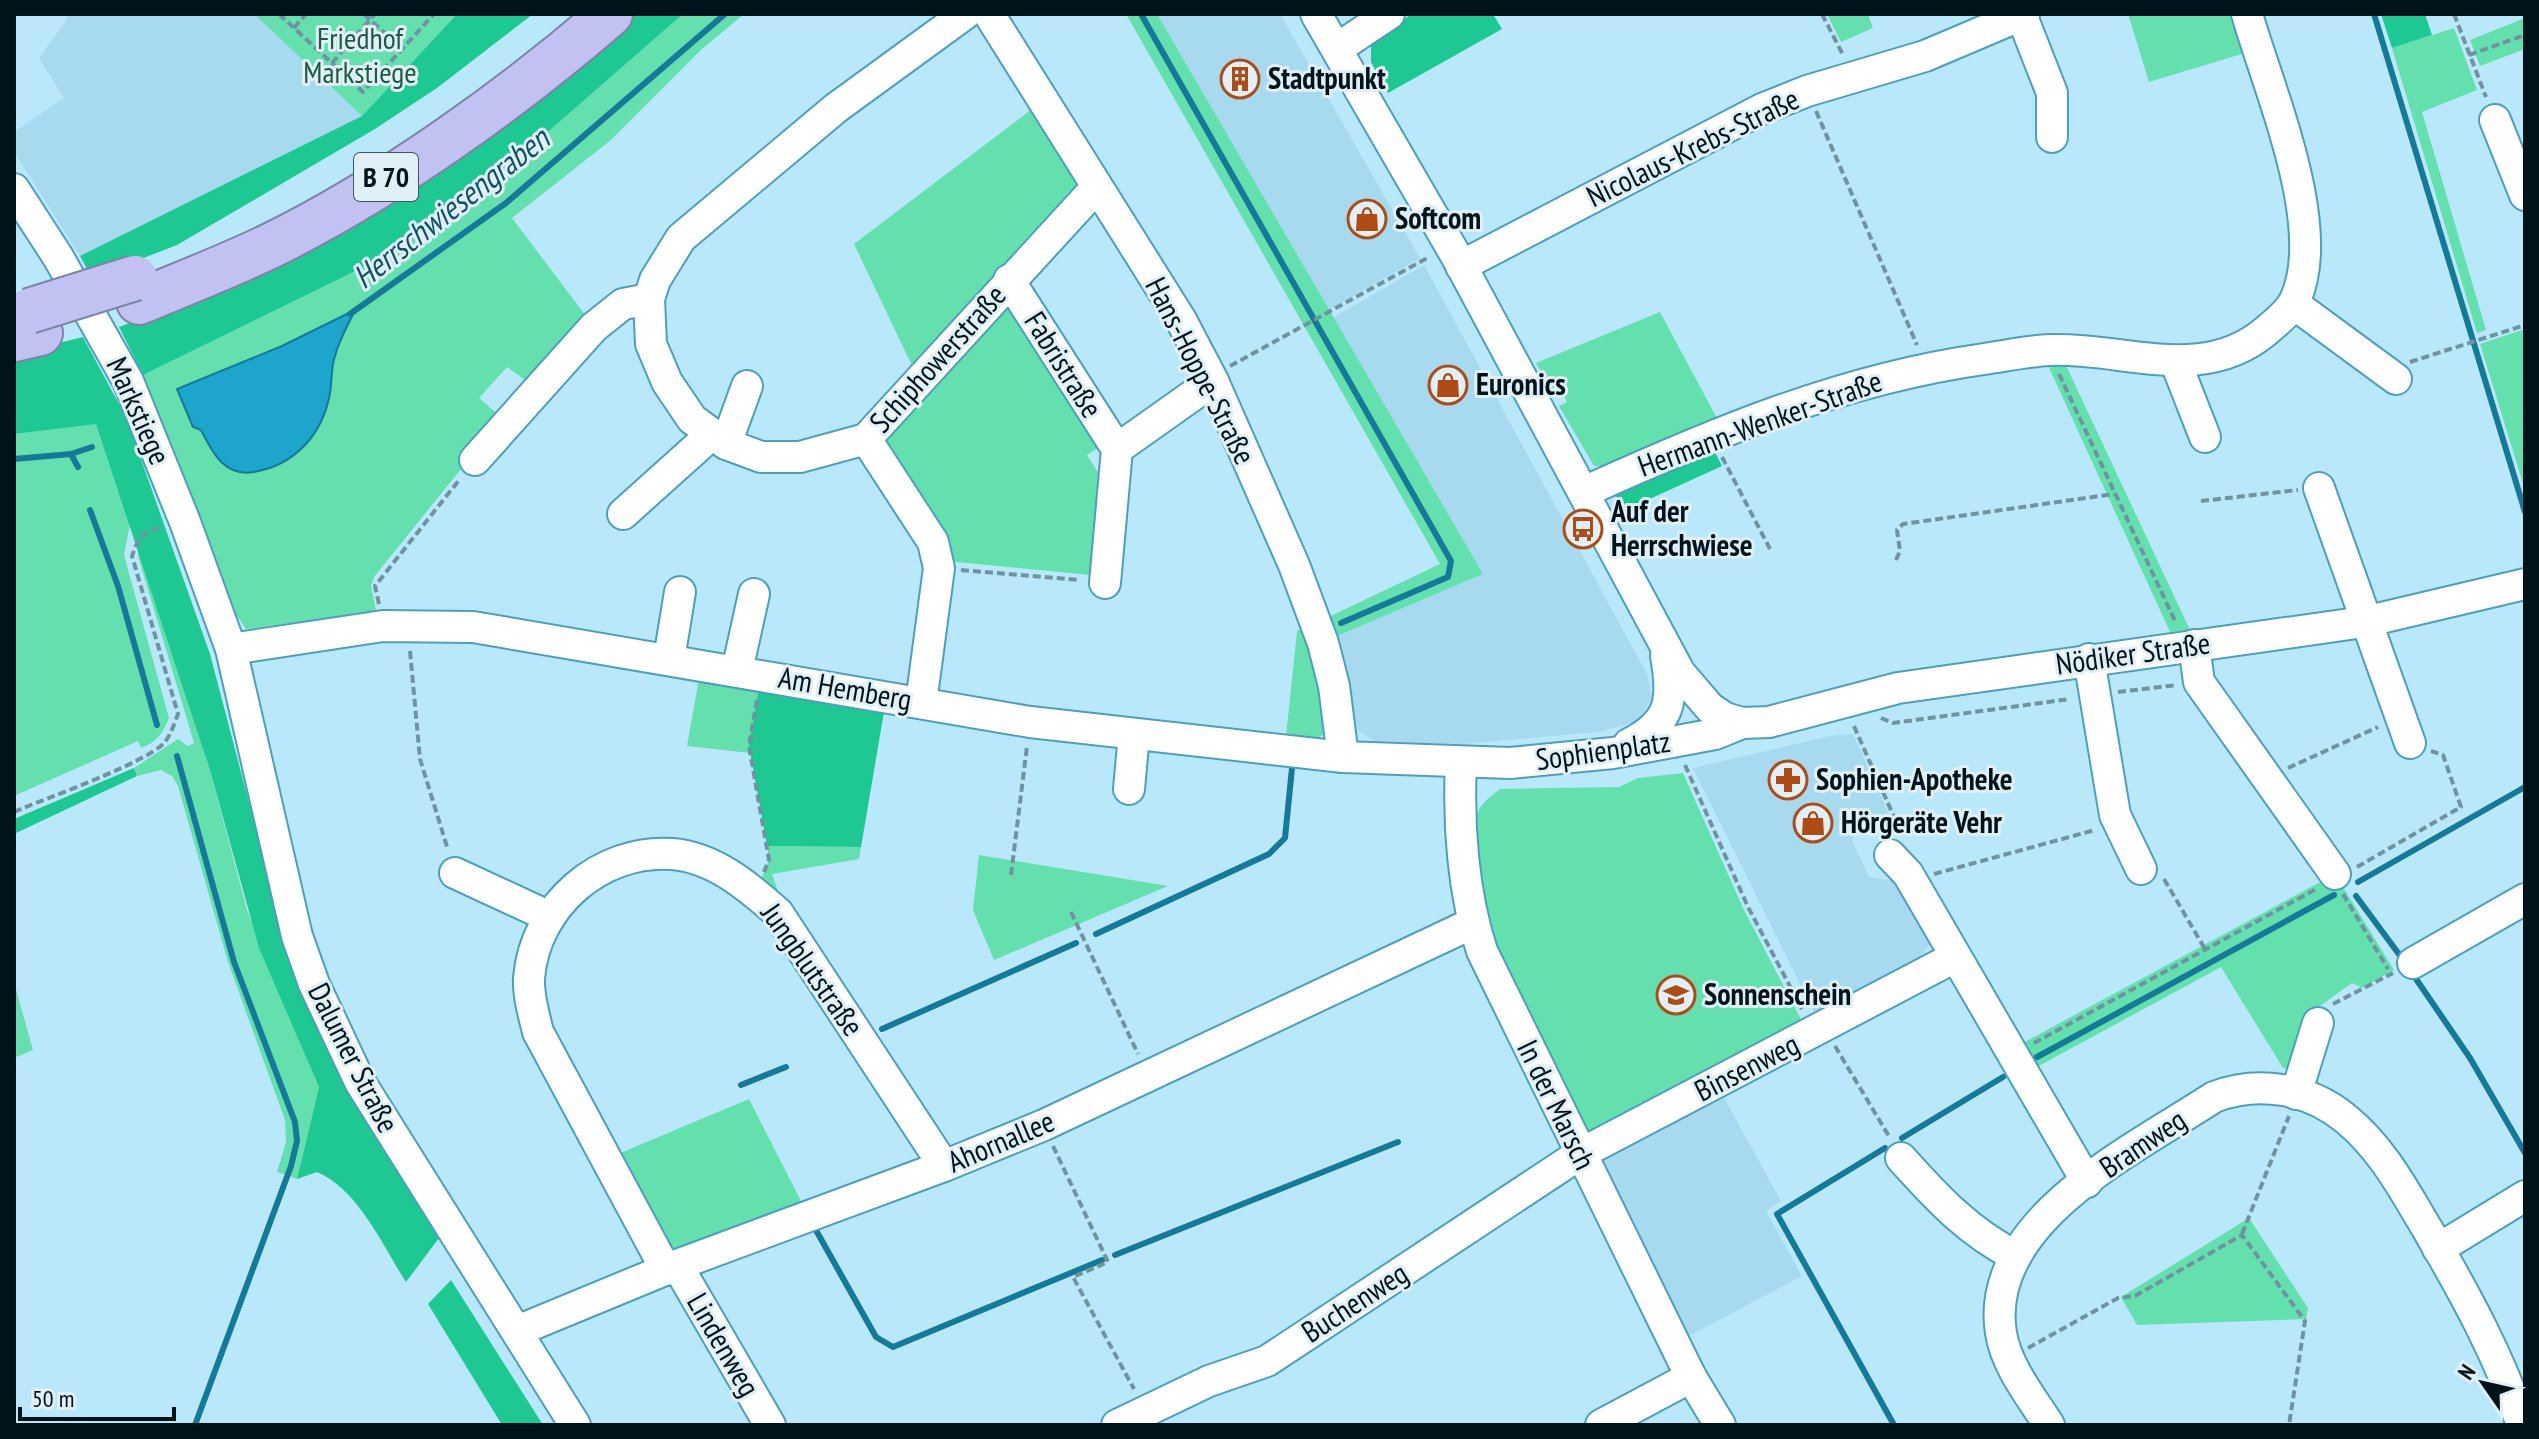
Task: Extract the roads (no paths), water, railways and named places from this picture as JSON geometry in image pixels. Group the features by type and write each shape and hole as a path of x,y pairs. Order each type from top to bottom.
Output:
{"highway":[{"name":"B 70","path":"24,325 270,246 367,190 477,119 610,14"},
{"name":"B 70","path":"137,290 358,170 563,22"}],"street":[{"name":"Schiphowerstraße","path":"965,14 836,108 681,238 655,280 649,299 651,344 667,382 692,419 719,439 761,457 800,457 866,439 1096,188"},
{"name":"Hans-Hoppe-Straße","path":"989,14 1181,320 1211,379 1294,565 1323,643 1334,686 1343,757"},
{"path":"1316,14 1461,266 1665,647 1696,695 1718,713 1742,723"},
{"path":"1338,48 1389,14"},
{"name":"Nicolaus-Krebs-Straße","path":"1461,266 1762,109 1807,91 1925,56 2022,14 2052,93 2052,137"},
{"path":"2247,14 2303,203 2308,238 2305,271 2294,304 2390,374"},
{"path":"2495,120 2525,195"},
{"name":"Markstiege","path":"14,189 58,257 128,381 185,522 231,649"},
{"name":"Fabristraße","path":"1009,280 1117,449 1105,583"},
{"path":"475,460 594,327 623,304 649,299"},
{"name":"Hermann-Wenker-Straße","path":"1584,492 1712,437 1857,384 1926,367 2048,350 2176,363 2222,355 2254,341 2294,304"},
{"path":"2176,363 2205,437"},
{"name":"Fabristraße","path":"1117,449 1211,379"},
{"path":"623,514 719,439 747,386"},
{"path":"866,439 933,542 939,568 921,703"},
{"path":"2319,488 2364,622 2410,743"},
{"name":"Nödiker Straße","path":"1742,723 1769,722 1898,688 2089,659 2186,637 2364,622 2525,584"},
{"path":"669,659 680,592"},
{"path":"749,673 754,594"},
{"name":"Am Hemberg","path":"231,649 395,626 514,631 1030,722 1343,757 1461,764"},
{"path":"2186,637 2199,682 2336,876"},
{"path":"1613,753 1651,733 1663,718 1670,699 1665,647"},
{"name":"Dalumer Straße","path":"231,649 297,936 314,984 360,1082 575,1425"},
{"path":"2089,659 2120,824 2141,869"},
{"name":"Sophienplatz","path":"1461,764 1510,763 1613,753 1715,734 1742,723"},
{"path":"1129,789 1134,734"},
{"name":"In der Marsch","path":"1461,764 1459,800 1473,923 1482,951 1691,1377 1720,1425"},
{"name":"Jungblutstraße","path":"671,1268 538,1032 529,978 536,948 550,917 592,875 610,862 637,855 674,854 705,863 734,877 778,913 944,1166"},
{"path":"1890,855 1914,884 2087,1182"},
{"path":"455,873 550,917"},
{"path":"2413,963 2525,899"},
{"name":"Ahornallee","path":"517,1331 671,1268 944,1166 1044,1125 1473,923"},
{"name":"Binsenweg","path":"1580,1154 1955,957"},
{"path":"2296,1094 2318,1023"},
{"name":"Bramweg","path":"2049,1425 2009,1359 2001,1336 1999,1310 2002,1284 2016,1256 2042,1217 2087,1182 2214,1097 2237,1088 2262,1085 2327,1106 2346,1118 2377,1148 2438,1249 2507,1378 2522,1425"},
{"name":"Buchenweg","path":"1117,1425 1209,1381 1267,1361 1580,1154"},
{"path":"1901,1158 1946,1207 1996,1246 2016,1256"},
{"path":"2438,1249 2525,1196"},
{"name":"Lindenweg","path":"671,1268 770,1425"},
{"path":"1601,1425 1691,1377"}],"water":[{"path":"355,310 334,360 330,393 321,422 305,445 282,462 254,472 235,471 221,462 201,430 193,427 177,389 282,346"}],"waterway":[{"name":"Herrschwiesengraben","path":"350,314 506,203 725,14"},
{"path":"1141,14 1451,561 1448,577 1341,623"},
{"path":"2374,14 2525,512"},
{"name":"Herrschwiesengraben","path":"14,459 71,454 92,447"},
{"path":"71,454 78,467"},
{"path":"90,510 118,586 157,725"},
{"path":"177,756 234,962 295,1122 297,1141 291,1166 195,1425"},
{"path":"1096,934 1269,854 1285,838 1292,768"},
{"path":"2358,882 2525,787"},
{"path":"2037,1057 2334,895"},
{"path":"2356,896 2404,961"},
{"path":"882,1029 1076,943"},
{"path":"2412,973 2470,1058 2525,1153"},
{"path":"741,1085 786,1067"},
{"path":"1902,1138 2003,1077"},
{"path":"1115,1255 1398,1142"},
{"path":"1885,1148 1777,1214 1894,1425"},
{"path":"817,1232 876,1337 893,1347 1102,1260"}],"place":[{"name":"Stadtpunkt","path":"1240,79"},
{"name":"Softcom","path":"1367,219"},
{"name":"Euronics","path":"1448,385"},
{"name":"Auf der Herrschwiese","path":"1583,529"},
{"name":"Sophien-Apotheke","path":"1788,780"},
{"name":"Hörgeräte Vehr","path":"1813,823"},
{"name":"Sonnenschein","path":"1676,995"}],"park label":[{"name":"Friedhof Markstiege","path":"360,56"}]}
